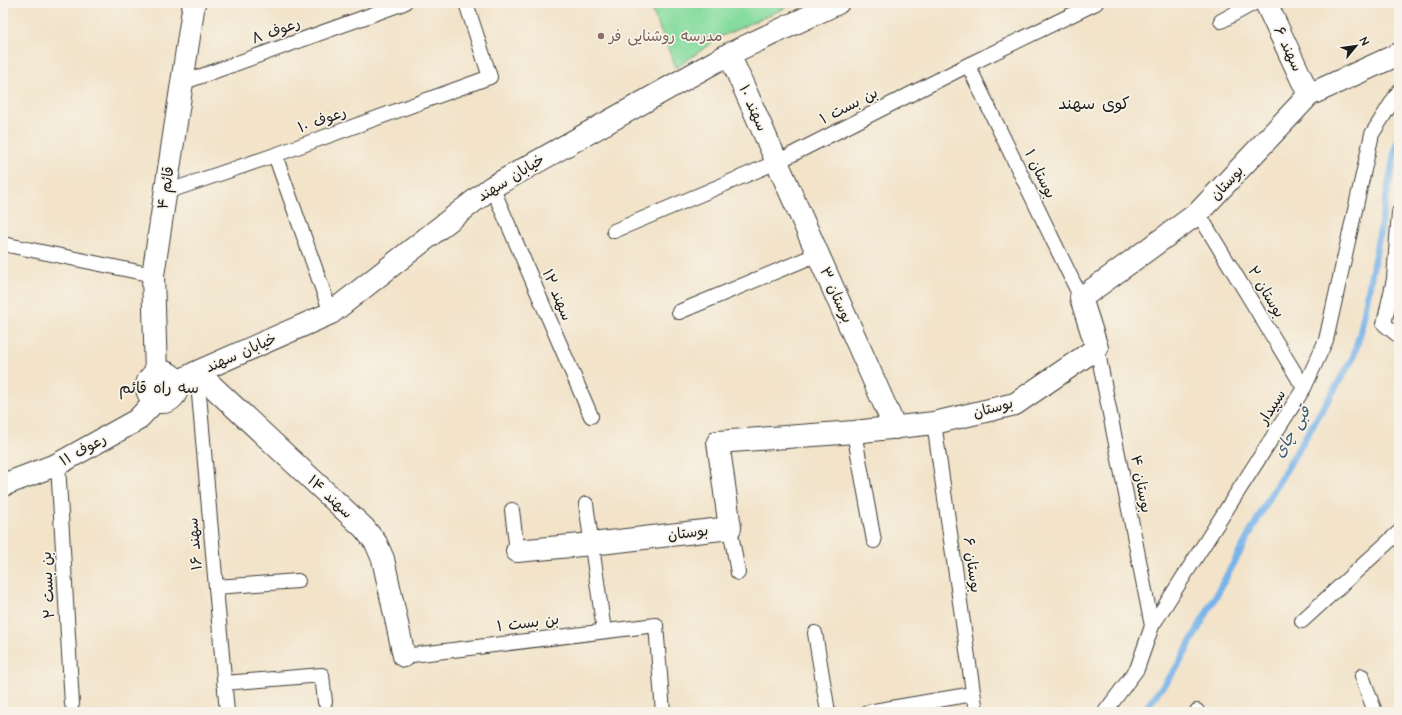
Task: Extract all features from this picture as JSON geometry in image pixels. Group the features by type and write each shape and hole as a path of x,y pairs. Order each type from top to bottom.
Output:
{"street":[{"name":"قائم ۴","path":"156,373 153,275 194,3"},
{"name":"خیابان سهند","path":"176,383 197,372 331,313 492,187 729,54 838,3"},
{"name":"سهند ۶","path":"1266,3 1309,95"},
{"name":"سهند ۱۰","path":"729,54 777,162"},
{"name":"بوستان","path":"1081,298 1198,213 1309,95 1399,54"},
{"name":"بوستان ۳","path":"777,162 896,428"},
{"path":"1081,298 1097,348"},
{"name":"بوستان","path":"517,551 730,528 718,442 896,428 934,423 1015,404 1097,348"},
{"name":"سهند ۱۴","path":"197,372 364,528 376,542 383,559 404,656"},
{"path":"156,373 166,373 170,375 176,383 176,393 169,401 160,403 155,401 151,399 146,390 148,380 156,373"},
{"name":"رعوف ۱۱","path":"3,485 58,464 137,420 155,401"}],"lane":[{"name":"رعوف ۸","path":"182,83 404,3"},
{"name":"رعوف ۱۰","path":"166,192 275,155 490,77 466,3"},
{"name":"بن بست ۱","path":"614,231 777,162 1096,3"},
{"path":"1221,21 1254,3"},
{"name":"بوستان ۱","path":"968,66 1081,298"},
{"name":"سپیدار","path":"1106,712 1137,669 1152,626 1304,388 1326,340 1372,134 1399,91"},
{"path":"275,155 331,313"},
{"name":"سهند ۱۲","path":"492,187 591,416"},
{"path":"1399,212 1396,278 1384,324 1399,336"},
{"name":"بوستان ۲","path":"1198,213 1304,388"},
{"path":"3,244 153,275"},
{"path":"679,312 818,254"},
{"name":"بوستان ۴","path":"1097,348 1152,626"},
{"name":"سهند ۱۶","path":"197,372 227,712"},
{"name":"بوستان ۶","path":"934,423 976,712"},
{"path":"854,432 874,541"},
{"name":"بن بست ۲","path":"58,464 72,704"},
{"path":"586,504 604,631"},
{"path":"512,510 517,551"},
{"path":"730,528 738,573"},
{"path":"1302,621 1399,532"},
{"path":"216,587 298,580"},
{"name":"بن بست ۱","path":"404,656 656,625 663,712"},
{"path":"815,634 828,712"},
{"path":"224,683 322,675 325,702"},
{"path":"1362,676 1375,712"},
{"path":"868,712 973,694"}],"green space":[{"path":"649,3 796,3 720,37 676,68"}],"waterway":[{"name":"قبی چای","path":"1143,712 1177,667 1272,493 1353,358 1361,330 1396,146 1399,140"}],"place":[{"name":"مدرسه روشنایی فر","path":"601,36"}],"district":[{"name":"کوی سهند","path":"1094,104"},
{"name":"سه راه قائم","path":"159,388"}]}
